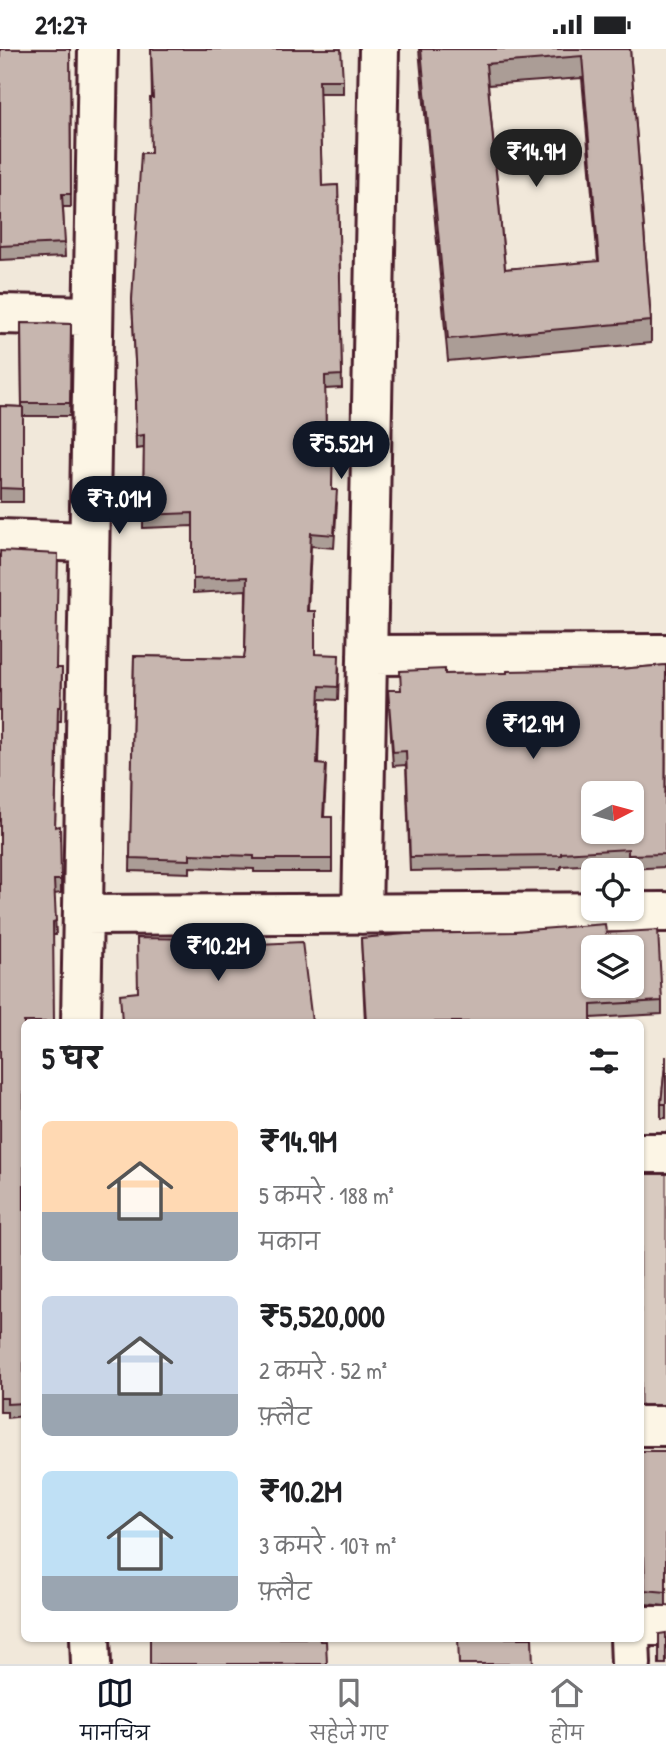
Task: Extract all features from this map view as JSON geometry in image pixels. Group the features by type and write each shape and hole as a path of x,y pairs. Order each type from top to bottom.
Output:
{"street":[{"path":"81,1019 98,49"},
{"path":"362,914 379,49"},
{"path":"0,314 93,316"},
{"path":"0,539 89,542"},
{"path":"367,655 666,654"},
{"path":"83,915 666,912"},
{"path":"644,1153 666,1153"},
{"path":"644,1426 666,1426"},
{"path":"644,1626 666,1626"},
{"path":"90,1642 92,1664"},
{"path":"630,1642 631,1664"}],"shaded area":[{"path":"644,1156 666,1156 666,1426 644,1427"}],"building":[{"path":"0,49 70,49 71,194 62,194 65,243 0,246"},
{"path":"151,49 341,49 343,80 319,80 322,186 338,185 342,375 325,376 326,435 333,435 332,490 337,490 334,535 311,533 307,611 315,611 315,654 339,655 338,687 320,686 317,764 326,765 323,817 332,817 332,859 254,859 254,856 190,854 190,860 130,858 134,656 244,658 247,577 193,579 193,513 143,515 144,435 136,436 132,300 141,153 151,153"},
{"path":"421,49 630,49 651,321 448,339","holes":["582,56 599,261 505,269 486,64"]},
{"path":"21,323 71,324 70,403 22,403"},
{"path":"0,406 23,407 23,489 0,488"},
{"path":"0,551 58,554 56,668 62,668 61,707 58,707 55,827 60,826 61,880 54,880 54,1019 21,1019 21,1403 7,1404 7,1398 0,1398"},
{"path":"666,665 665,854 628,855 628,849 561,855 410,857 406,751 393,752 388,690 401,690 400,671 445,669 445,674 620,669"},
{"path":"605,924 606,933 658,930 662,1001 591,1005 591,1019 366,1019 361,938 406,934 515,932"},
{"path":"137,938 214,939 214,946 302,942 312,1019 122,1019 120,994 138,992"},
{"path":"666,1056 666,1104 661,1104"},
{"path":"644,1451 666,1451 666,1592 645,1590"},
{"path":"666,1633 666,1664 659,1664 659,1634"},
{"path":"150,1642 326,1642 327,1664 150,1664"},
{"path":"458,1642 532,1642 533,1664 459,1664"}]}
